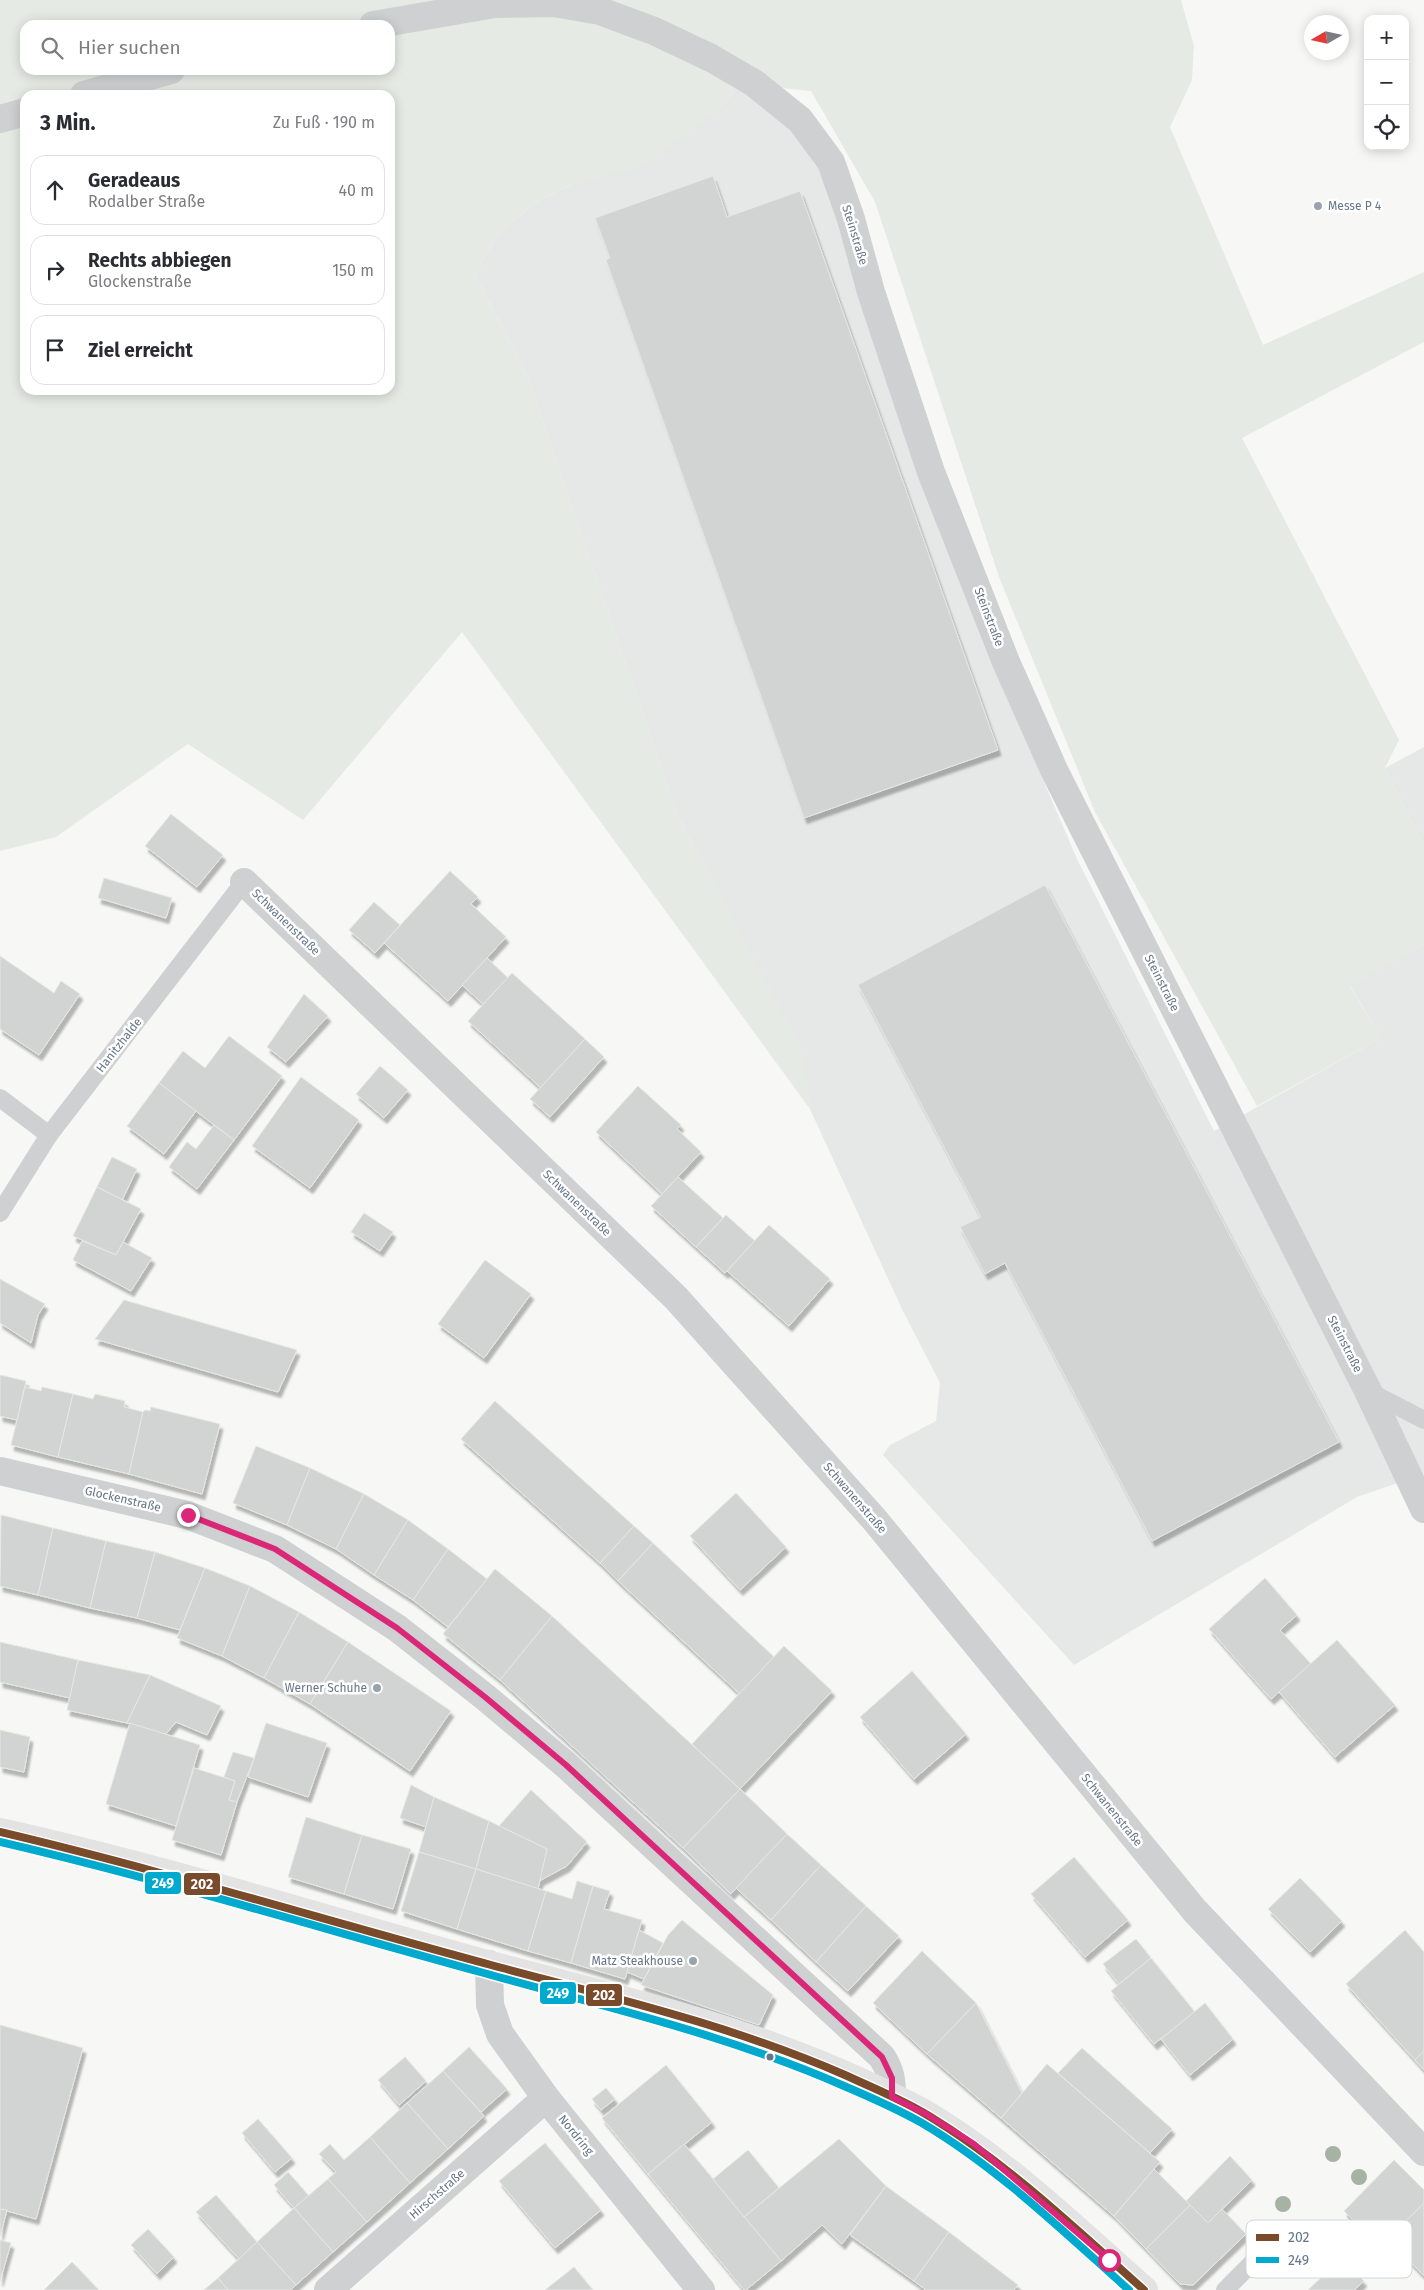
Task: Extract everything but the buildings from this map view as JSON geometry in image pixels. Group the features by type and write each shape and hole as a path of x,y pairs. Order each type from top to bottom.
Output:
{"main road":[{"path":"0,1832 279,1904 489,1964 634,2002 773,2045 837,2071 892,2097 926,2114 974,2144 1144,2290"}],"street":[{"name":"Steinstraße","path":"395,21 495,4 554,3 600,11 654,31 710,58 754,83 800,120 831,162 851,219 871,292 931,472 1006,662 1054,770 1368,1390 1424,1509"},
{"path":"101,90 154,75"},
{"path":"0,119 20,113"},
{"name":"Schwanenstraße","path":"244,882 676,1298 874,1519 1195,1911 1424,2152"},
{"name":"Glockenstraße","path":"0,1470 188,1515 275,1549 397,1628 485,1697 566,1765 882,2057 892,2078 892,2097"},
{"name":"Nordring","path":"489,1964 488,1986 490,2005 500,2034 546,2098 701,2290"},
{"name":"Hirschstraße","path":"328,2290 546,2098"}],"lane":[{"name":"Hanitzhalde","path":"0,1213 49,1135 244,882"},
{"path":"0,1098 49,1135"},
{"path":"1368,1390 1424,1420"},
{"path":"1225,2290 1246,2269"}],"shaded area":[{"path":"0,0 1181,0 1194,46 1192,80 1170,127 1263,345 1424,272 1424,342 1242,438 1399,740 1385,768 1424,846 1424,944 1350,986 1381,1038 1257,1106 1095,812 999,577 875,202 811,91 742,84 714,113 642,167 574,183 536,202 499,233 475,274 527,375 678,816 801,1047 810,1109 462,632 303,820 188,744 56,837 0,851"},
{"path":"742,84 782,114 817,158 1019,724 1077,859 1214,1131 1381,1038 1350,985 1424,944 1424,1474 1357,1497 1074,1665 883,1455 890,1445 936,1421 940,1383 902,1309 810,1109 800,1047 678,816 527,375 475,274 499,233 536,202 574,183 607,174 714,113"},
{"path":"1424,747 1424,846 1385,768"}],"transit line":[{"name":"202","path":"0,1832 123,1863 670,2013 802,2057 898,2099 958,2135 1041,2198 1144,2290"},
{"name":"249","path":"0,1842 182,1889 620,2010 711,2037 800,2068 893,2108 922,2123 950,2141 1029,2201 1129,2290"}],"place":[{"name":"Messe P 4","path":"1318,206"},
{"name":"Werner Schuhe","path":"377,1688"},
{"name":"Matz Steakhouse","path":"693,1961"}],"route":[{"path":"188,1515 275,1549 397,1628 485,1697 566,1765 882,2057 888,2066 892,2078 892,2097 926,2114 974,2144 1022,2183 1109,2260"}]}
